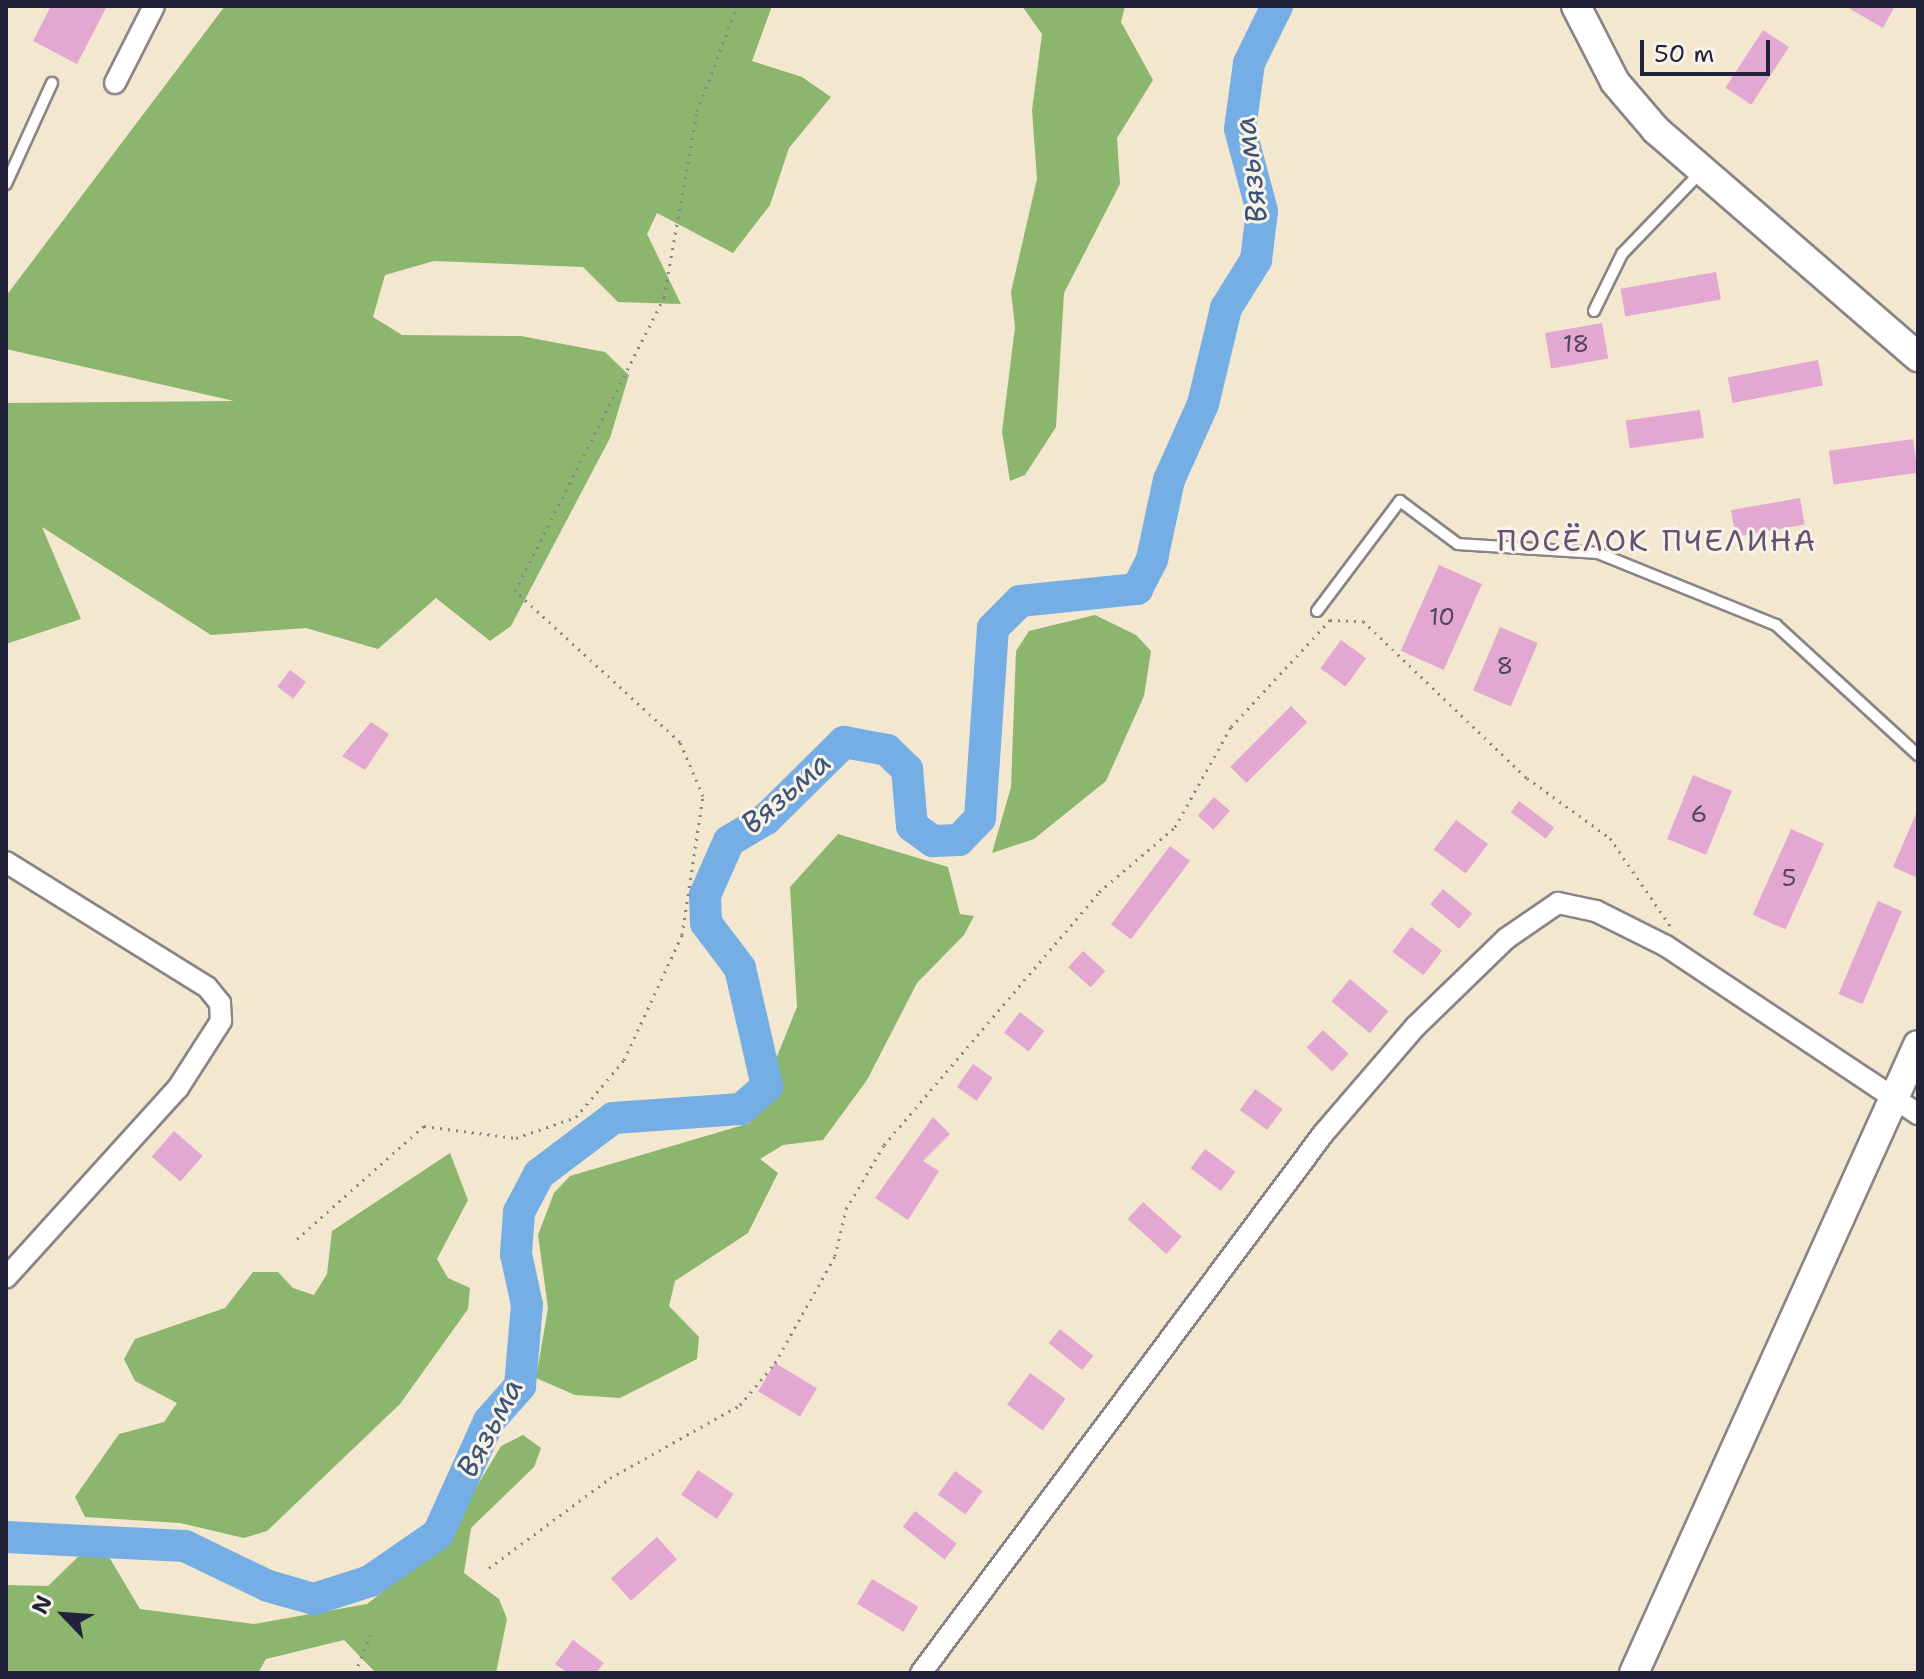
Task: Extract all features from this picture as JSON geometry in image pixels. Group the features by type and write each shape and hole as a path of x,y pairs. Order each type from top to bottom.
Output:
{"main road":[{"path":"1576,6 1615,82 1700,173 1918,357"},
{"path":"1634,1673 1906,1107 1918,1045"}],"street":[{"path":"115,83 154,6"},
{"path":"6,862 207,987 220,1003 221,1021 178,1088 6,1278"},
{"path":"921,1673 1323,1134 1415,1027 1507,938 1558,903 1596,911 1692,963 1906,1107"}],"lane":[{"path":"6,184 52,83"},
{"path":"1594,311 1622,254 1700,173"},
{"path":"1317,611 1400,501 1458,544 1598,553 1776,625 1918,755"}],"path":[{"path":"297,1239 424,1126 516,1138 576,1117 624,1060 682,935 703,796 680,742 515,591 664,297 697,111 737,6"},
{"path":"489,1568 610,1478 740,1405 775,1363 835,1256 846,1209 884,1145 1099,892 1175,827 1231,727 1330,620 1363,621 1527,778 1610,838 1692,963"},
{"path":"355,1673 370,1635"}],"green space":[{"path":"225,6 772,6 752,61 802,77 831,97 789,148 770,205 733,253 657,213 647,234 681,304 618,302 583,267 434,261 385,275 373,317 402,335 521,336 605,352 629,375 610,438 511,626 490,641 436,598 378,649 306,628 211,635 42,527 81,619 6,644 6,403 234,401 6,349 6,296"},
{"path":"1022,6 1125,6 1121,22 1153,80 1117,138 1120,184 1064,293 1056,427 1025,475 1010,481 1002,432 1015,327 1011,292 1037,179 1032,110 1042,34"},
{"path":"1095,615 1136,635 1151,651 1144,696 1106,781 1034,839 992,853 1011,787 1016,651 1029,631"},
{"path":"838,834 948,867 960,914 974,916 964,935 917,983 867,1080 823,1140 783,1145 760,1159 778,1173 748,1233 675,1281 669,1306 699,1337 697,1359 620,1398 575,1395 536,1378 548,1308 538,1235 554,1193 570,1176 750,1123 797,1007 790,887"},
{"path":"450,1153 468,1200 437,1259 448,1278 470,1288 468,1309 400,1404 267,1531 244,1538 180,1523 85,1517 75,1497 119,1434 164,1422 177,1403 135,1381 124,1359 135,1339 225,1308 253,1272 278,1272 293,1288 314,1295 327,1274 332,1231"},
{"path":"523,1435 541,1448 534,1467 471,1528 464,1573 499,1599 507,1619 496,1673 376,1673 344,1640 266,1659 258,1673 6,1673 6,1585 48,1586 83,1552 106,1552 140,1609 254,1624 367,1604 441,1546 501,1446"}],"building":[{"path":"51,6 107,6 77,64 33,41"},
{"path":"1845,6 1895,6 1883,28"},
{"path":"1763,30 1789,47 1751,105 1725,88"},
{"path":"1716,272 1721,300 1625,316 1620,289"},
{"path":"1602,323 1608,358 1551,369 1545,333"},
{"path":"1818,360 1823,386 1733,403 1728,378"},
{"path":"1700,410 1704,438 1630,448 1626,420"},
{"path":"1913,439 1918,473 1834,484 1829,451"},
{"path":"1800,498 1805,525 1736,537 1731,510"},
{"path":"1439,565 1482,584 1444,670 1401,651"},
{"path":"1500,627 1538,643 1511,707 1473,691"},
{"path":"1341,640 1366,658 1346,687 1320,668"},
{"path":"290,670 306,682 293,699 277,687"},
{"path":"1291,706 1307,722 1246,783 1230,767"},
{"path":"371,722 389,734 365,770 342,756"},
{"path":"1693,775 1732,791 1706,855 1667,839"},
{"path":"1214,797 1230,811 1213,830 1198,816"},
{"path":"1519,801 1554,827 1546,839 1511,812"},
{"path":"1918,809 1918,878 1893,867"},
{"path":"1456,820 1488,844 1466,874 1434,850"},
{"path":"1791,829 1824,844 1786,930 1753,915"},
{"path":"1170,846 1190,861 1131,939 1111,924"},
{"path":"1443,889 1472,913 1459,929 1430,904"},
{"path":"1878,901 1902,911 1862,1004 1839,994"},
{"path":"1411,927 1442,950 1423,975 1392,952"},
{"path":"1083,951 1105,971 1091,987 1068,967"},
{"path":"1350,979 1388,1011 1370,1033 1331,1001"},
{"path":"1020,1012 1044,1031 1028,1052 1004,1032"},
{"path":"1323,1030 1349,1054 1332,1071 1307,1048"},
{"path":"973,1064 993,1078 977,1101 957,1087"},
{"path":"1255,1089 1283,1109 1267,1130 1240,1110"},
{"path":"933,1117 950,1134 923,1161 939,1171 908,1220 875,1198"},
{"path":"174,1131 203,1156 180,1182 152,1157"},
{"path":"1205,1149 1235,1172 1221,1191 1191,1168"},
{"path":"1143,1202 1182,1237 1166,1254 1128,1219"},
{"path":"1060,1329 1093,1356 1082,1370 1049,1343"},
{"path":"775,1363 817,1388 800,1417 758,1391"},
{"path":"1030,1373 1066,1399 1043,1430 1007,1405"},
{"path":"698,1470 734,1494 717,1519 681,1495"},
{"path":"955,1471 983,1491 965,1514 938,1494"},
{"path":"915,1511 957,1544 944,1559 903,1527"},
{"path":"657,1537 677,1559 631,1601 611,1578"},
{"path":"872,1579 918,1607 903,1632 857,1604"},
{"path":"573,1640 604,1663 596,1673 568,1673 555,1664"}],"waterway":[{"name":"Вязьма","path":"6,1537 185,1546 268,1586 314,1599 370,1581 438,1534 489,1421 520,1386 527,1305 516,1254 519,1212 539,1174 613,1118 741,1109 767,1086 740,968 706,923 705,895 729,841 766,819 844,742 887,750 907,769 912,826 933,841 959,840 980,818 993,628 1020,601 1137,589 1152,559 1169,480 1203,404 1226,308 1256,260 1262,211 1240,129 1249,63 1277,6"}],"district":[{"name":"ПОСЁЛОК ПЧЕЛИНА","path":"1657,541"}]}
